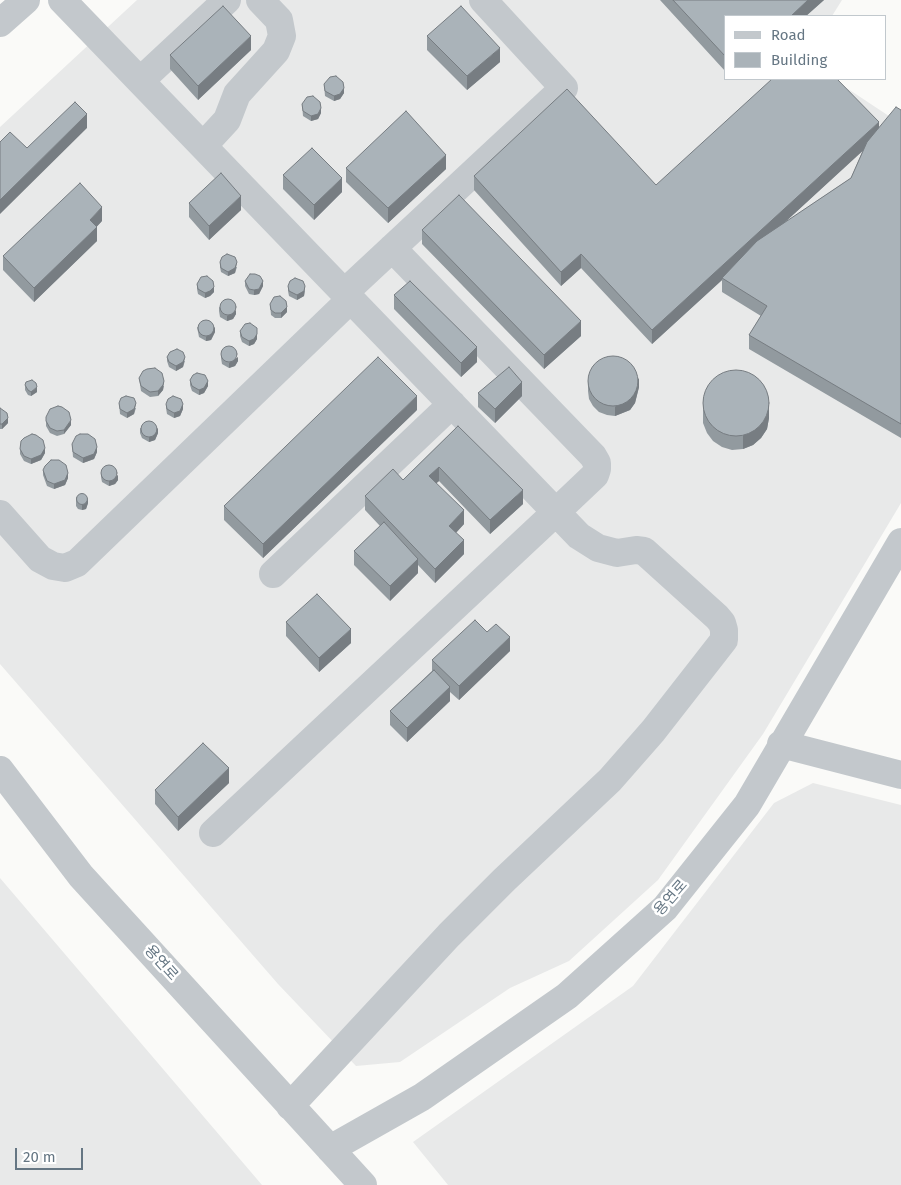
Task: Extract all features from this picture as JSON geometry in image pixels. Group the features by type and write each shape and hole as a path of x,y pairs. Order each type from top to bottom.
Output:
{"street":[{"path":"0,22 26,0"},
{"path":"62,0 579,536 598,548 617,553 636,550 644,551 717,617 722,622 724,630 724,640 653,731 610,780 449,935 290,1106"},
{"path":"140,81 227,0"},
{"path":"203,146 227,120 237,94 276,51 282,36 278,20 260,0"},
{"path":"0,514 40,559 53,566 65,568 77,564 348,296 392,248 564,88 483,0"},
{"path":"213,834 595,475 597,463 594,456 392,248"},
{"path":"273,574 452,404"},
{"name":"용연로","path":"330,1150 422,1097 567,996 665,908 747,805 901,542"},
{"path":"781,744 901,775"},
{"name":"용연로","path":"0,770 82,876 362,1185"}],"shaded area":[{"path":"137,0 842,0 833,15 724,15 724,80 835,80 901,124 901,503 763,734 658,880 569,961 510,988 400,1062 356,1066 278,984 0,664 0,127"},
{"path":"813,783 901,805 901,1185 448,1185 413,1142 633,986 774,803"},
{"path":"0,878 262,1185 0,1185"}],"building":[{"path":"673,0 808,0 792,15 724,15 724,55"},
{"path":"223,6 251,36 198,86 170,55"},
{"path":"461,6 500,48 467,76 427,36"},
{"path":"336,76 343,82 344,88 340,94 334,96 325,91 324,84 330,77"},
{"path":"771,80 838,80 879,122 652,330 581,254 561,272 474,176 567,89 656,185"},
{"path":"313,96 320,102 321,108 318,114 311,116 303,111 302,104 307,97"},
{"path":"75,102 87,114 0,200 0,142 10,132 27,148"},
{"path":"896,107 901,110 901,424 749,335 767,306 722,278 757,241 851,178 867,142"},
{"path":"406,111 446,155 388,208 346,168"},
{"path":"312,148 342,178 314,205 283,175"},
{"path":"221,173 241,196 209,226 189,203"},
{"path":"80,183 102,207 90,220 97,227 34,288 3,256"},
{"path":"459,195 581,321 544,355 422,230"},
{"path":"227,254 235,257 237,262 235,268 228,272 221,268 220,262 222,257"},
{"path":"250,274 260,276 263,281 259,289 249,289 245,281"},
{"path":"207,276 213,281 214,287 205,293 198,289 197,284 201,277"},
{"path":"295,278 303,281 305,286 304,291 297,295 289,291 288,286 290,281"},
{"path":"410,281 477,347 461,363 394,295"},
{"path":"280,296 286,301 287,307 281,313 275,313 271,310 270,304 274,297"},
{"path":"225,299 231,299 236,304 234,313 225,315 220,310 220,304"},
{"path":"203,320 209,320 214,325 212,334 203,336 198,331 198,325"},
{"path":"250,323 257,328 257,334 254,339 249,341 242,337 240,331 245,324"},
{"path":"226,346 232,346 237,351 235,360 226,362 221,357 221,351"},
{"path":"177,349 183,352 185,357 183,362 176,366 169,362 167,357 170,352"},
{"path":"608,356 618,356 631,363 638,376 638,386 631,399 618,406 608,406 599,402 592,395 588,386 588,376 592,367 599,360"},
{"path":"378,357 417,396 263,544 224,506"},
{"path":"509,367 522,382 495,409 478,393"},
{"path":"155,368 162,373 164,381 158,391 150,392 141,386 139,378 143,371"},
{"path":"736,370 749,373 759,380 766,390 769,403 766,416 759,426 749,433 736,436 723,433 713,426 706,416 703,403 706,390 713,380 723,373"},
{"path":"197,373 205,375 208,381 204,388 199,390 192,386 190,380"},
{"path":"32,380 36,383 37,387 31,392 25,385 26,382"},
{"path":"126,396 134,398 136,403 134,409 127,413 120,409 119,403 121,398"},
{"path":"173,396 181,399 183,404 180,411 174,413 167,409 166,404 168,399"},
{"path":"58,406 69,412 71,420 64,430 57,431 50,428 46,417 50,409"},
{"path":"0,408 7,413 8,418 2,424 0,424"},
{"path":"146,421 152,421 157,426 155,435 146,437 141,432 141,426"},
{"path":"458,426 523,490 490,520 439,467 429,476 464,510 449,526 464,540 435,569 365,496 393,469 403,480"},
{"path":"32,434 43,440 45,448 41,455 31,459 24,456 20,449 21,441"},
{"path":"88,434 95,439 97,447 94,454 83,458 73,452 72,444 76,436"},
{"path":"51,460 59,460 66,465 68,473 65,480 54,484 47,481 43,470"},
{"path":"106,465 112,465 117,470 115,479 106,481 101,476 101,470"},
{"path":"82,493 88,499 82,505 76,499"},
{"path":"384,522 418,559 390,586 354,551"},
{"path":"317,594 351,629 319,658 286,622"},
{"path":"475,620 487,632 496,624 510,637 459,686 432,660"},
{"path":"434,670 450,687 407,728 390,711"},
{"path":"203,743 229,768 178,817 155,790"}]}
